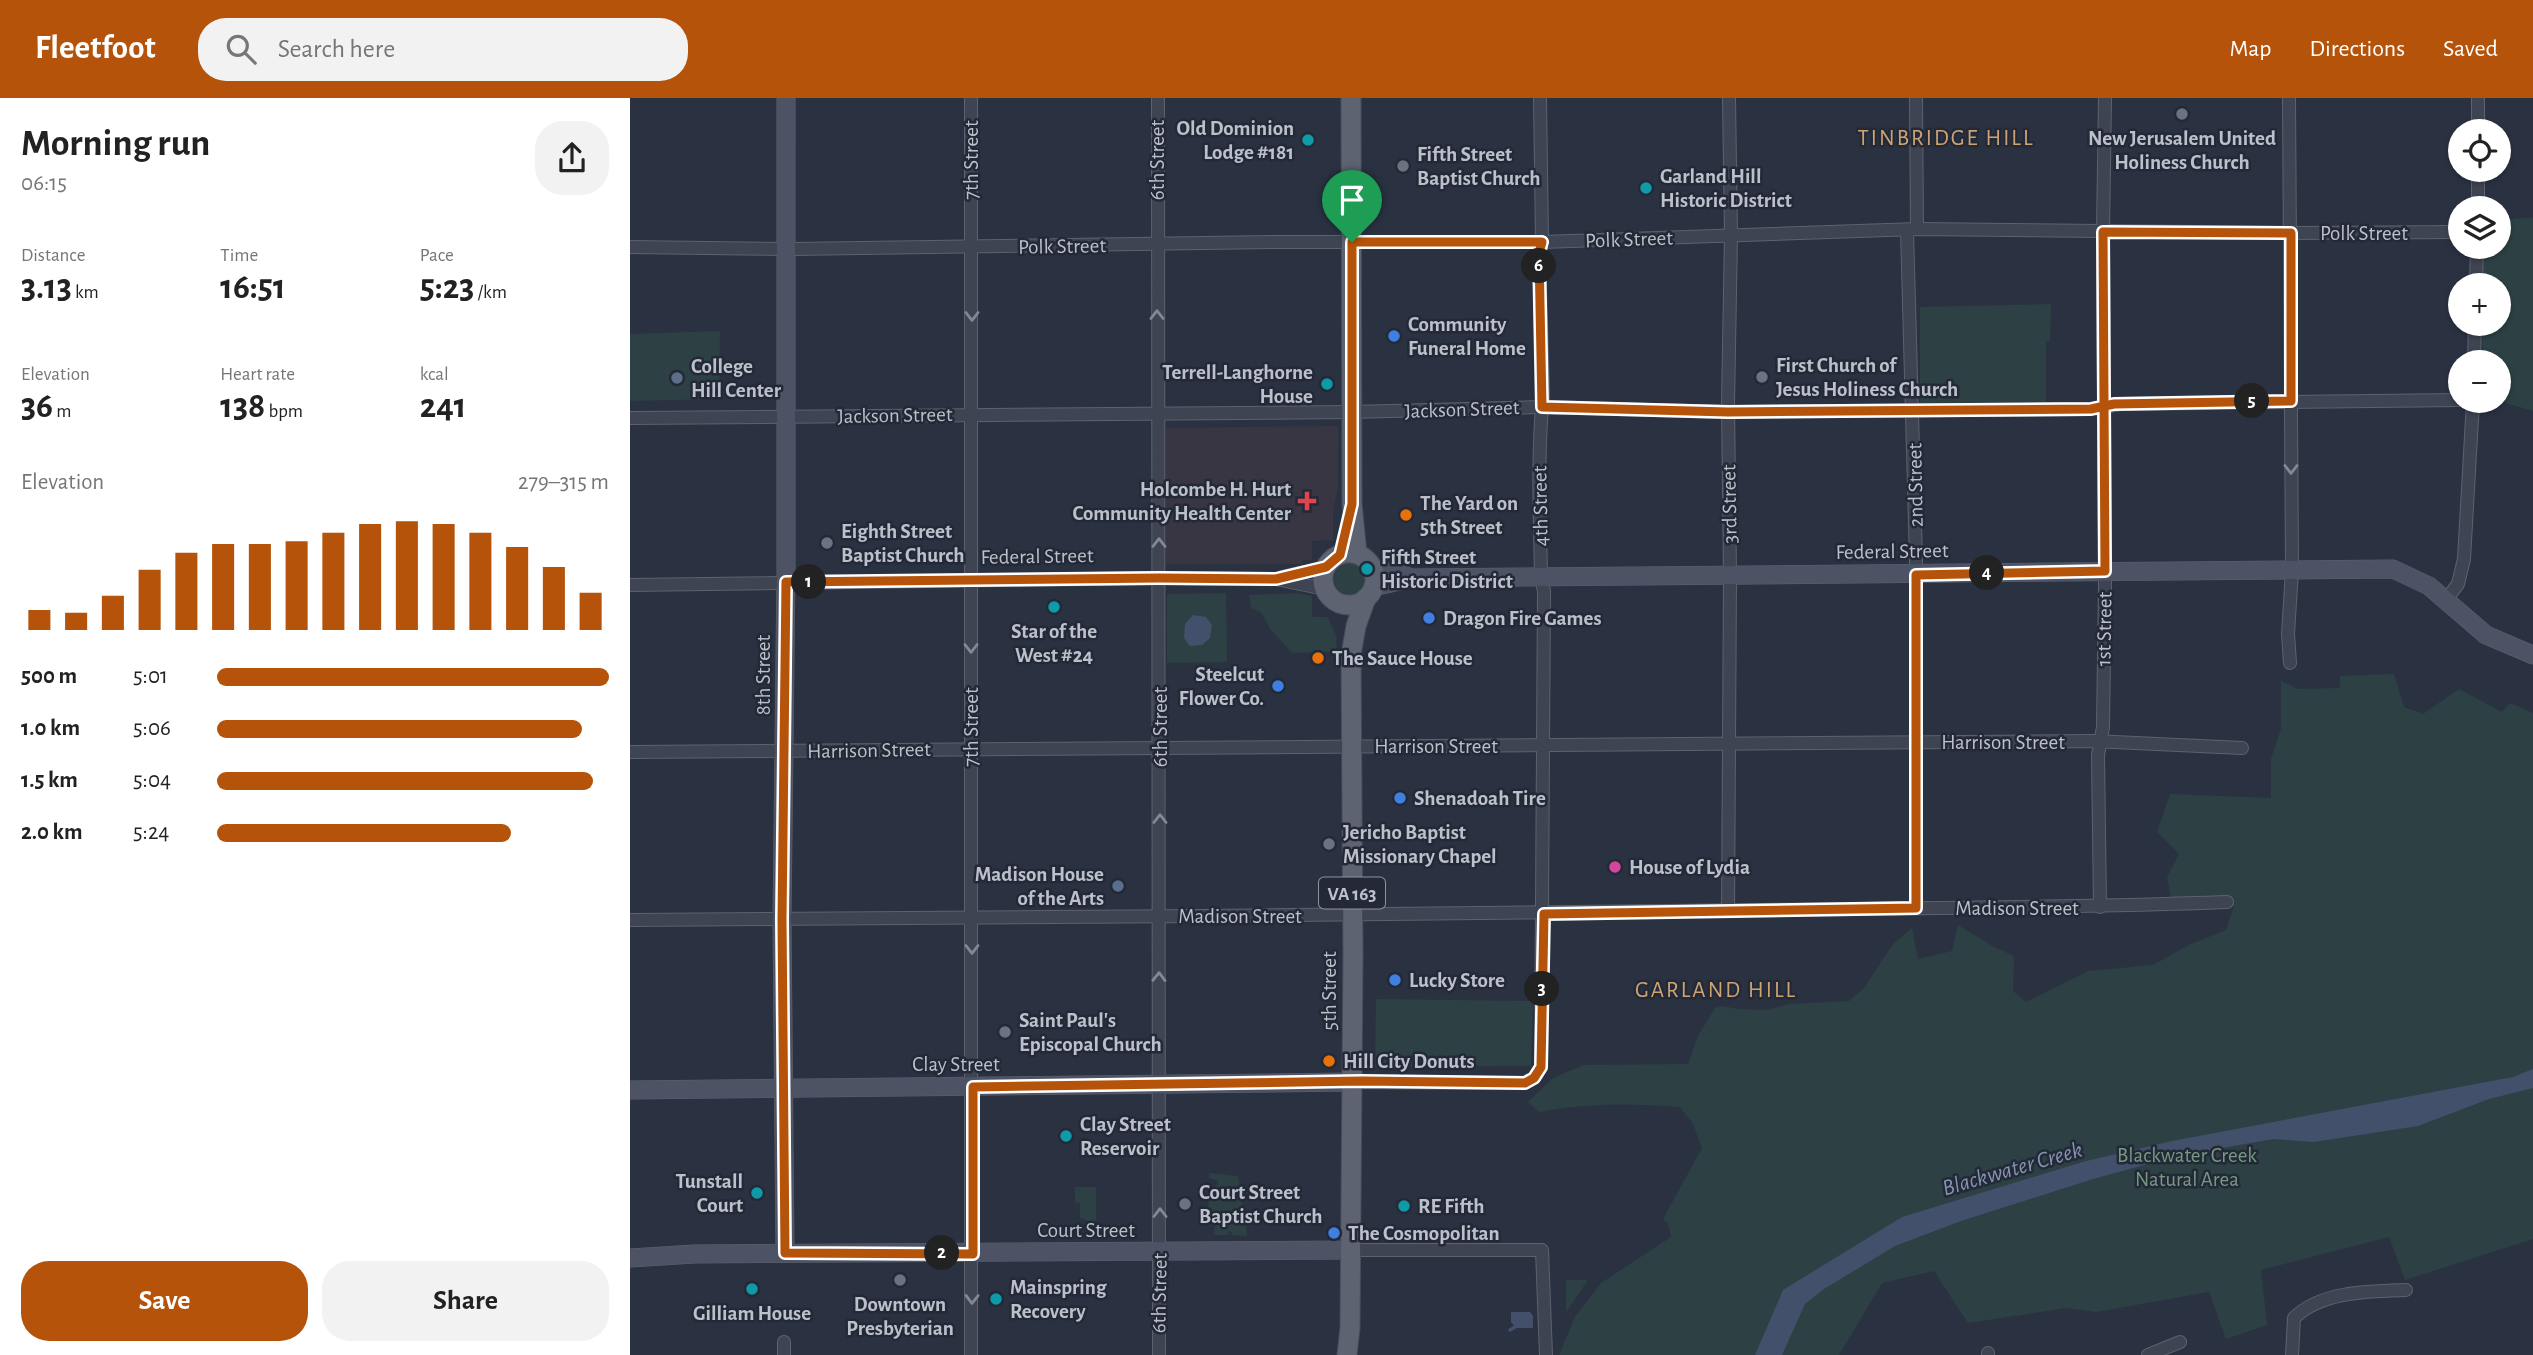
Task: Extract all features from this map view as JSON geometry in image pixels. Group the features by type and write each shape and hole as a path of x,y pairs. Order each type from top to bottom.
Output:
{"main road":[{"path":"1341,559 1367,559 1371,585 1353,604 1339,603 1329,594 1324,575 1341,559 1352,504 1351,98"},
{"name":"5th Street","path":"1347,1355 1351,1250 1351,655 1356,626 1371,585"},
{"name":"5th Street","path":"1329,594 1345,626 1351,655"},
{"name":"5th Street","path":"1350,1328 1357,1355"}],"street":[{"name":"8th Street","path":"785,1253 782,919 786,582 786,98"},
{"name":"7th Street","path":"971,98 971,1355"},
{"name":"6th Street","path":"1158,98 1159,1355"},
{"name":"4th Street","path":"1534,1078 1541,1067 1544,914 1544,591 1541,577 1539,418 1542,407 1540,98"},
{"name":"3rd Street","path":"1728,911 1728,412 1731,235 1729,98"},
{"name":"2nd Street","path":"1916,98 1912,230 1916,908"},
{"name":"1st Street","path":"2100,907 2098,755 2101,742 2105,571 2105,98"},
{"path":"2289,98 2292,570 2288,635 2290,663"},
{"path":"2477,98 2478,119"},
{"name":"Polk Street","path":"630,247 972,248 1542,242 1912,230 2448,232"},
{"name":"Jackson Street","path":"630,418 1351,412 1542,407 1728,412 2091,409 2104,406 2291,401 2448,400"},
{"path":"2446,600 2458,584 2464,559 2472,413"},
{"name":"Federal Street","path":"1276,579 1341,559"},
{"name":"Federal Street","path":"1371,585 1413,578 2393,569 2429,586 2486,635 2533,655"},
{"name":"Federal Street","path":"630,584 1276,579 1329,594"},
{"name":"Harrison Street","path":"630,752 1916,742 2101,742 2242,748"},
{"name":"Madison Street","path":"630,920 1544,914 2100,907 2227,902"},
{"name":"Clay Street","path":"630,1090 1351,1082 1525,1083 1534,1078"},
{"name":"Court Street","path":"630,1258 785,1253 1542,1250 1545,1355"},
{"path":"2292,1355 2294,1318 2305,1307 2343,1295 2406,1290"},
{"path":"2148,1355 2180,1342"}],"shaded area":[{"path":"1338,426 1338,486 1333,512 1333,540 1312,541 1312,560 1303,560 1302,564 1166,564 1166,428"}],"green space":[{"path":"2533,218 2533,411 2511,405 2511,350 2483,350 2482,336 2511,336 2511,273 2482,273 2482,259 2511,259 2511,219"},
{"path":"2051,304 2050,341 2046,341 2046,403 1920,403 1920,307"},
{"path":"720,331 719,399 630,401 630,334"},
{"path":"1350,563 1361,568 1366,579 1361,590 1350,595 1339,590 1334,579 1339,568"},
{"path":"1226,593 1227,662 1167,663 1167,594"},
{"path":"1297,593 1312,596 1312,617 1327,617 1336,635 1337,651 1292,653 1270,629 1262,613 1251,608 1249,595"},
{"name":"Blackwater Creek Natural Area","path":"2394,674 2404,707 2423,714 2459,689 2502,712 2510,703 2533,713 2533,1239 2405,1280 2389,1237 2261,1270 2267,1325 2226,1339 2209,1292 2096,1312 2067,1308 1968,1323 1934,1271 1882,1283 1839,1355 1559,1355 1575,1317 1601,1283 1671,1237 1668,1224 1663,1219 1702,1148 1693,1124 1680,1107 1609,1105 1539,1112 1528,1102 1553,1078 1584,1065 1688,1064 1699,1034 1715,1008 1722,1006 1767,1010 1789,1004 1849,1001 1864,988 1893,944 1912,928 1918,959 1952,951 1958,925 2014,956 2013,991 2026,1002 2089,971 2153,965 2189,945 2226,930 2234,906 2171,898 2167,877 2179,854 2157,832 2170,794 2271,798 2271,759 2281,729 2281,681 2298,689 2340,688 2340,676"},
{"path":"1376,999 1533,1001 1531,1066 1375,1067"},
{"path":"1209,1173 1238,1176 1247,1236 1232,1235 1229,1231 1228,1235 1214,1235 1215,1222 1207,1218 1211,1188 1218,1185 1218,1181 1209,1178"},
{"path":"1075,1187 1096,1187 1096,1223 1080,1218 1080,1203 1075,1202"},
{"path":"1566,1280 1588,1280 1566,1312"}],"water":[{"path":"1193,615 1206,617 1212,625 1210,638 1202,645 1190,646 1184,638 1185,624"},
{"path":"2533,1069 2533,1088 2489,1099 2418,1126 2314,1142 2273,1139 2177,1156 2093,1179 1961,1221 1895,1246 1824,1289 1805,1304 1782,1355 1755,1355 1783,1290 1902,1217 2086,1161 2172,1141 2513,1077"},
{"path":"1511,1312 1530,1312 1533,1316 1533,1328 1516,1328 1511,1322"}],"waterway":[{"path":"1510,1330 1515,1327"}],"place":[{"name":"New Jerusalem United Holiness Church","path":"2182,114"},
{"name":"Old Dominion Lodge #181","path":"1308,140"},
{"name":"Fifth Street Baptist Church","path":"1403,166"},
{"name":"Garland Hill Historic District","path":"1646,188"},
{"name":"Community Funeral Home","path":"1394,336"},
{"name":"First Church of Jesus Holiness Church","path":"1762,377"},
{"name":"College Hill Center","path":"677,378"},
{"name":"Terrell-Langhorne House","path":"1327,384"},
{"name":"Holcombe H. Hurt Community Health Center","path":"1307,501"},
{"name":"The Yard on 5th Street","path":"1406,515"},
{"name":"Eighth Street Baptist Church","path":"827,543"},
{"name":"Fifth Street Historic District","path":"1367,569"},
{"name":"Star of the West #24","path":"1054,607"},
{"name":"Dragon Fire Games","path":"1429,618"},
{"name":"The Sauce House","path":"1318,658"},
{"name":"Steelcut Flower Co.","path":"1278,686"},
{"name":"Shenadoah Tire","path":"1400,798"},
{"name":"Jericho Baptist Missionary Chapel","path":"1329,844"},
{"name":"House of Lydia","path":"1615,867"},
{"name":"Madison House of the Arts","path":"1118,886"},
{"name":"Lucky Store","path":"1395,980"},
{"name":"Saint Paul's Episcopal Church","path":"1005,1032"},
{"name":"Hill City Donuts","path":"1329,1061"},
{"name":"Clay Street Reservoir","path":"1066,1136"},
{"name":"Tunstall Court","path":"757,1193"},
{"name":"Court Street Baptist Church","path":"1185,1204"},
{"name":"RE Fifth","path":"1404,1206"},
{"name":"The Cosmopolitan","path":"1334,1233"},
{"name":"Downtown Presbyterian","path":"900,1280"},
{"name":"Gilliam House","path":"752,1289"},
{"name":"Mainspring Recovery","path":"996,1299"}],"district":[{"name":"TINBRIDGE HILL","path":"1946,137"},
{"name":"GARLAND HILL","path":"1716,989"}],"route":[{"path":"1352,242 1352,504 1340,555 1326,567 1276,579 786,582 782,919 785,1253 973,1254 973,1087 1362,1081 1525,1083 1534,1078 1541,1067 1544,914 1916,908 1916,575 2105,571 2104,406 2103,232 2291,233 2291,401 2114,404 2104,406 2091,409 1728,412 1542,407 1539,253 1542,242 1352,242"}],"water label":[{"name":"Blackwater Creek","path":"2012,1168"}]}
